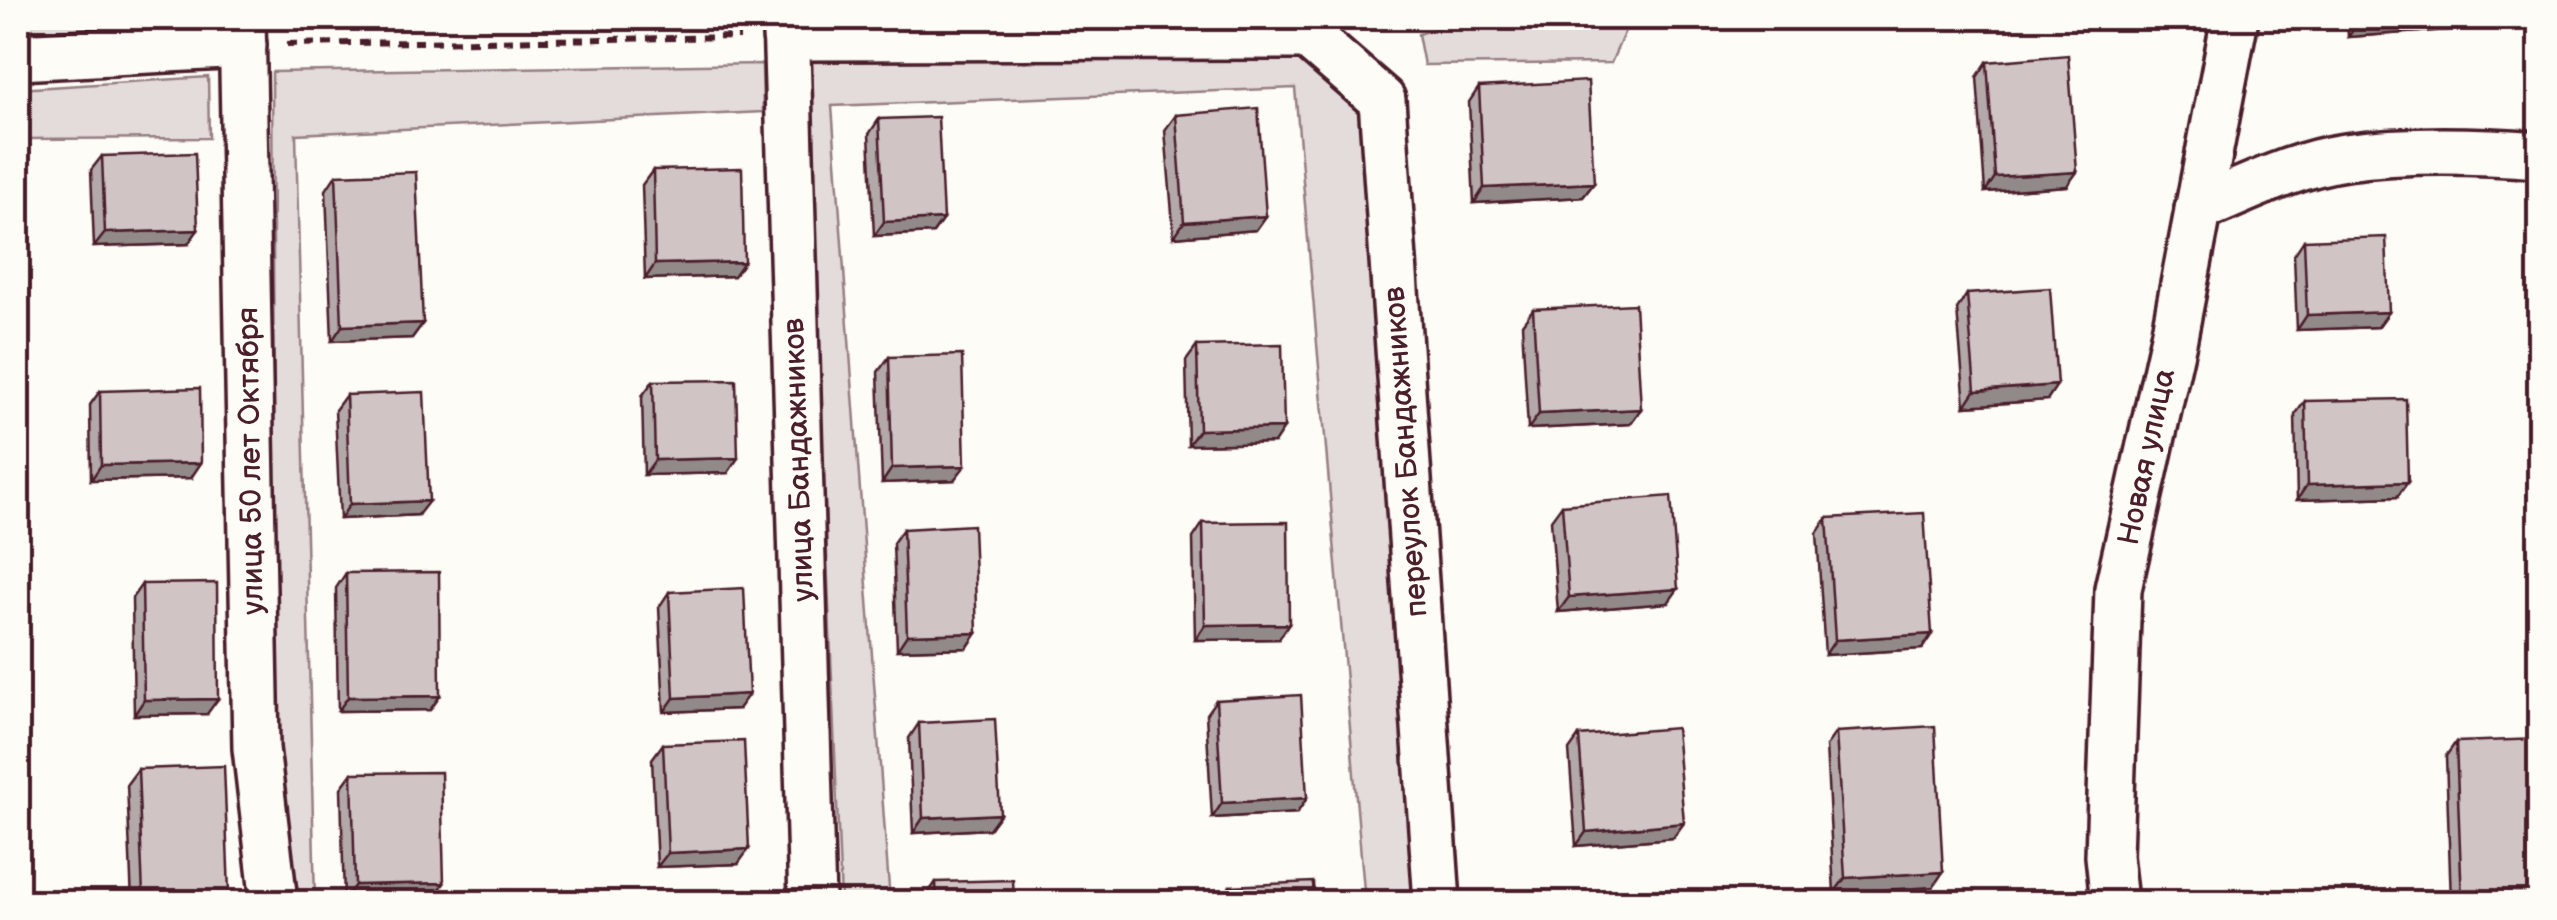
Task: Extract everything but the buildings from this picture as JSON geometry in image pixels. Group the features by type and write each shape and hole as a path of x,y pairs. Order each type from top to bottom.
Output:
{"street":[{"name":"Новая улица","path":"2114,902 2109,856 2118,589 2235,18"},
{"name":"переулок Бандажников","path":"786,27 1308,36 1382,100 1437,902"},
{"name":"улица Бандажников","path":"786,27 812,902"},
{"path":"18,57 242,31"},
{"name":"улица 50 лет Октября","path":"242,31 256,748 274,902"},
{"path":"2198,209 2272,179 2342,158 2432,152 2540,155"}],"path":[{"path":"242,31 786,27"}],"shaded area":[{"path":"18,18 216,18 218,28 18,39"},
{"path":"259,18 763,18 259,21"},
{"path":"1469,18 2132,18 1628,24 1611,63 1424,65 1418,34"},
{"path":"1305,58 1365,107 1414,902 1365,902 1295,88 832,106 890,902 841,902 807,62"},
{"path":"762,64 763,112 296,134 315,902 288,902 276,748 272,72"},
{"path":"208,77 209,138 18,139 18,89"}]}
